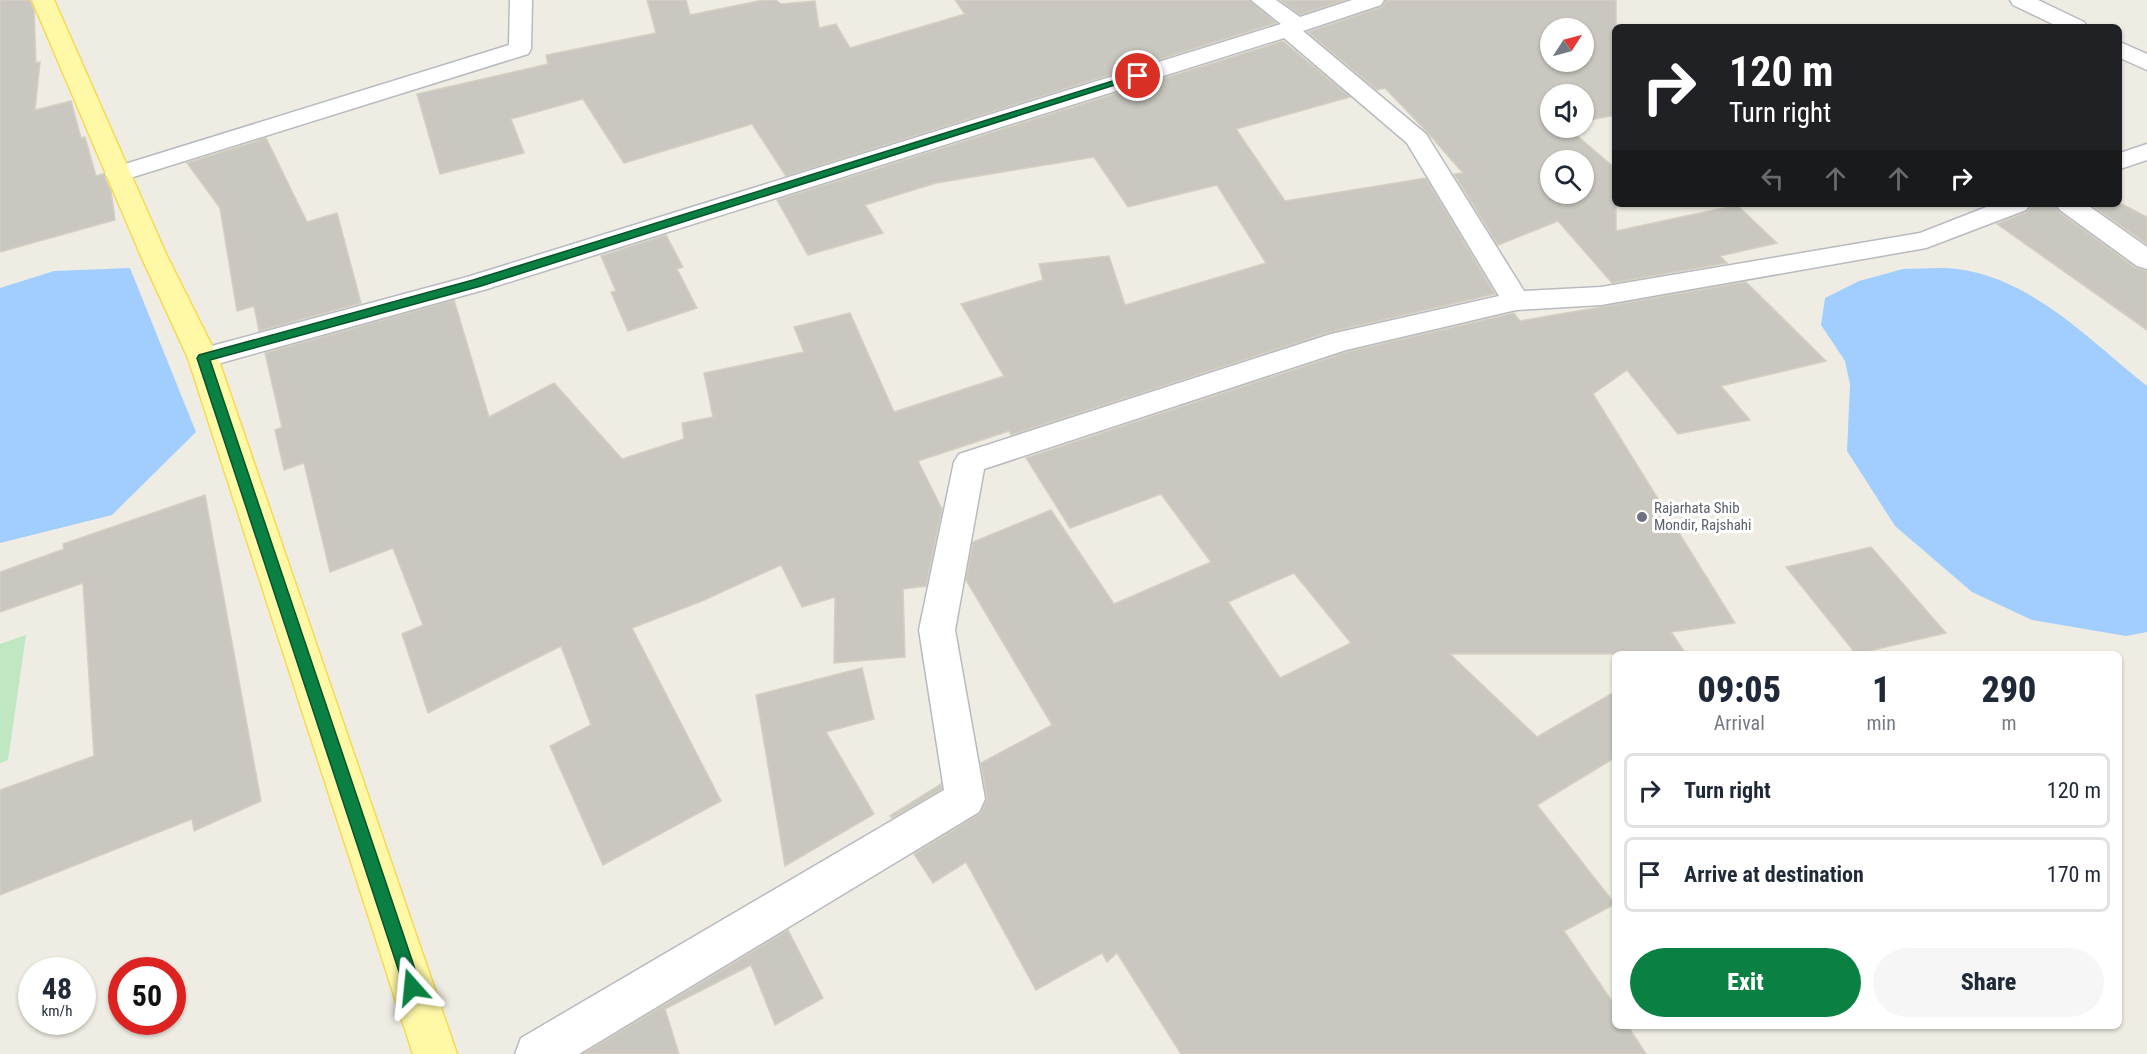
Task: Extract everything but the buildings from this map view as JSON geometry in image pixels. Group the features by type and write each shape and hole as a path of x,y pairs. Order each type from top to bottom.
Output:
{"main road":[{"path":"43,0 154,256 203,358 435,1054"}],"street":[{"path":"118,174 520,49 521,0"},
{"path":"1262,0 1417,139 1516,301"},
{"path":"203,358 477,283 1373,0"},
{"path":"2021,0 2070,24"},
{"path":"2122,50 2147,63"},
{"path":"2122,161 2147,151"},
{"path":"537,1054 965,799 937,630 970,462 1341,341 1516,301 1601,296 1926,240 2009,207"},
{"path":"2073,207 2147,260"}],"green space":[{"path":"26,635 8,760 0,763 0,644"}],"water":[{"path":"130,268 196,432 112,515 0,543 0,288 54,271"},
{"path":"1903,269 1958,269 1985,275 2011,285 2059,314 2147,386 2147,632 2126,636 2032,620 1972,592 1895,526 1847,451 1850,384 1845,361 1821,325 1825,298 1859,281"}],"place":[{"name":"Rajarhata Shib Mondir, Rajshahi","path":"1642,517"}],"route":[{"path":"412,987 203,358 477,283 1138,76"}]}
